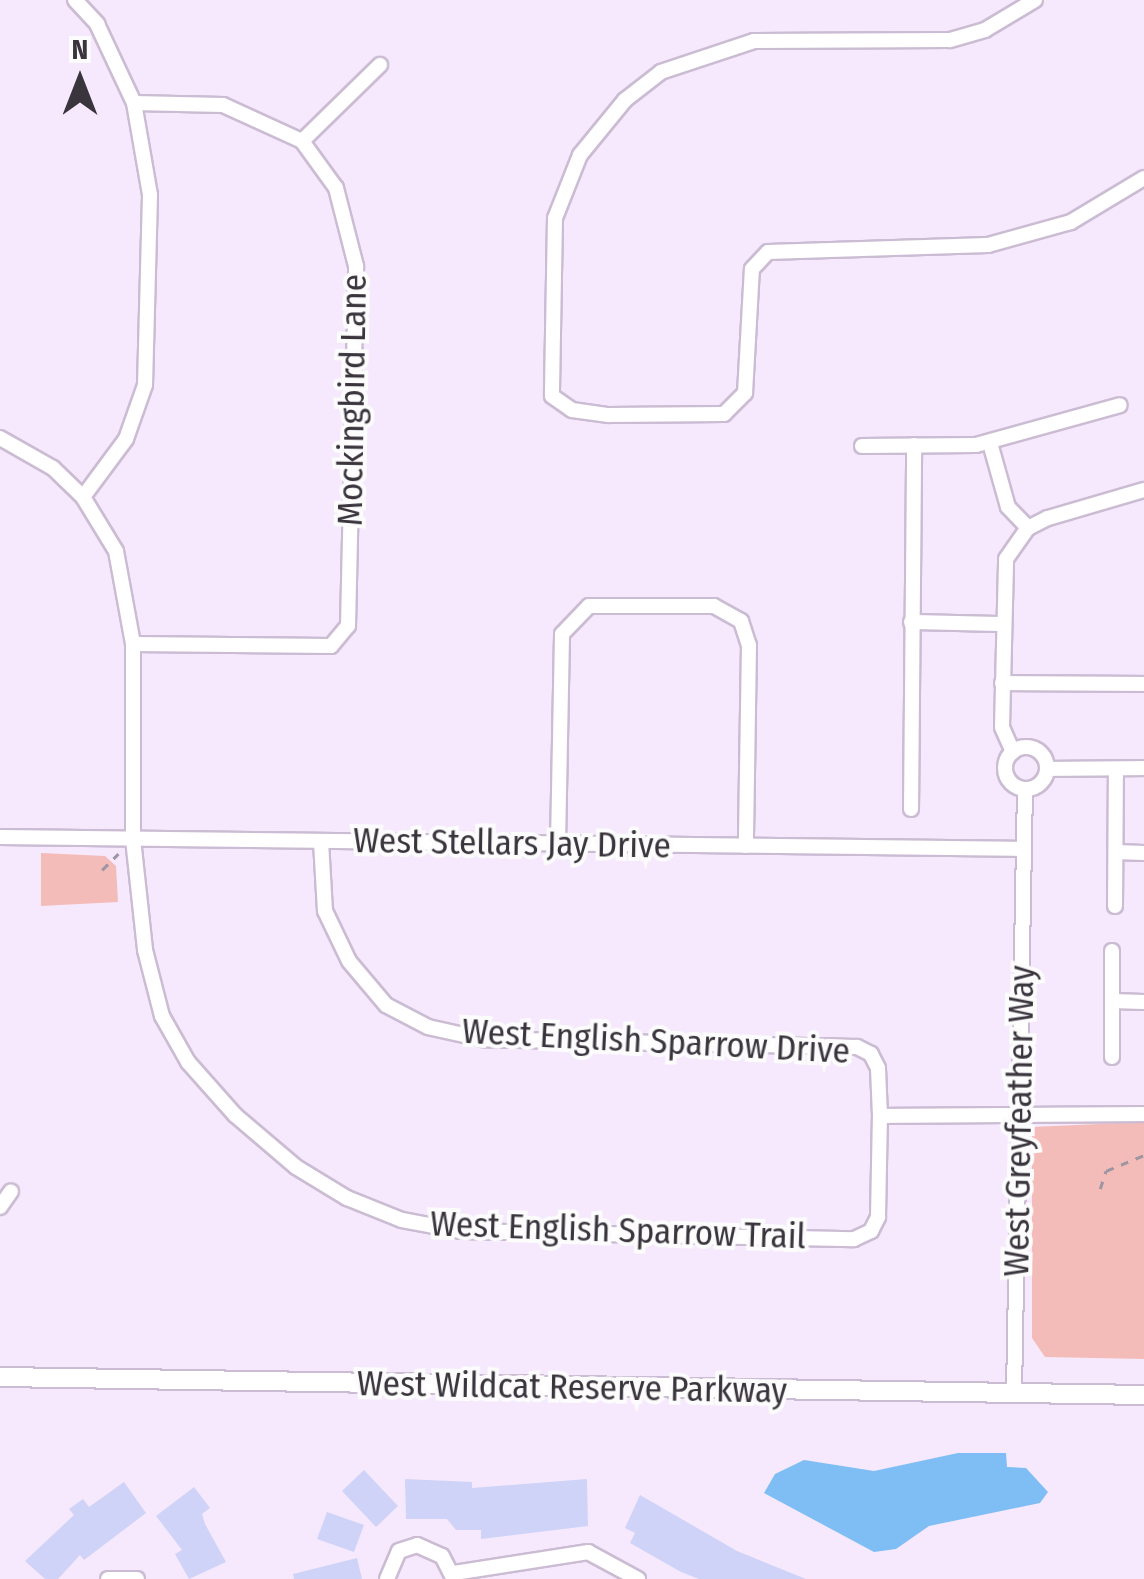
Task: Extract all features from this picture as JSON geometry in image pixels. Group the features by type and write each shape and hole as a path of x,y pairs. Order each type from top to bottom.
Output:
{"main road":[{"name":"West Wildcat Reserve Parkway","path":"0,1377 1144,1395"}],"street":[{"path":"75,0 97,24 134,103 150,196 145,385 126,439 83,497"},
{"path":"1035,0 984,30 949,40 754,41 661,72 625,100 580,155 555,218 552,396 572,410 609,415 724,414 745,393 752,269 768,252 988,245 1071,222 1144,178"},
{"path":"302,141 380,65"},
{"name":"Mockingbird Lane","path":"134,103 223,104 302,141 336,188 356,266 348,626 331,646 134,644"},
{"path":"862,446 990,443 1120,405"},
{"name":"West English Sparrow Trail","path":"0,438 53,468 83,497 116,551 134,644 134,839 144,950 162,1016 188,1062 234,1115 296,1167 402,1220 461,1231 854,1239 871,1231 878,1217 880,1116"},
{"path":"990,443 1008,507 1028,528"},
{"path":"910,809 914,446"},
{"path":"1048,769 1042,782 1024,790 1007,777 1014,752 1002,727 1003,572 1028,528 1144,490"},
{"path":"558,844 562,634 588,606 714,606 740,621 749,646 746,846"},
{"path":"911,622 1002,624"},
{"path":"1002,682 1144,684"},
{"path":"1014,752 1032,748 1048,769"},
{"path":"1116,768 1116,906"},
{"path":"1048,769 1144,768"},
{"name":"West Greyfeather Way","path":"1014,1394 1024,790"},
{"name":"West Stellars Jay Drive","path":"0,837 1024,849"},
{"name":"West English Sparrow Drive","path":"321,841 325,911 349,961 386,1005 428,1027 482,1039 857,1046 878,1068 880,1116"},
{"path":"1116,852 1144,852"},
{"path":"1112,951 1112,1056"},
{"path":"1112,1001 1144,1002"},
{"path":"880,1116 1020,1118 1144,1114"},
{"path":"0,1207 11,1191"},
{"path":"388,1579 399,1550 417,1545 429,1545 453,1576 588,1552 638,1579"},
{"path":"108,1579 138,1579"}],"path":[{"path":"1100,1190 1106,1171 1144,1155"}],"shaded area":[{"path":"41,853 105,856 116,866 118,902 41,906"},
{"path":"1144,1122 1144,1359 1045,1357 1032,1338 1032,1127"}],"water":[{"path":"958,1453 1006,1453 1007,1467 1026,1468 1048,1492 1040,1503 929,1526 896,1549 874,1552 764,1493 775,1474 804,1460 874,1471"}],"building":[{"path":"364,1470 398,1506 376,1527 342,1491"},
{"path":"405,1479 472,1482 472,1488 587,1479 588,1526 481,1539 481,1530 456,1530 447,1519 406,1519"},
{"path":"124,1482 146,1513 84,1560 80,1555 58,1579 45,1579 25,1561 74,1515 69,1509 83,1499 89,1507"},
{"path":"194,1487 210,1508 202,1514 226,1562 189,1579 175,1554 182,1550 156,1516"},
{"path":"640,1495 737,1551 806,1579 699,1579 681,1572 630,1543 635,1533 625,1528"},
{"path":"327,1512 364,1525 354,1552 317,1539"},
{"path":"357,1558 362,1579 294,1579 293,1574"}]}
